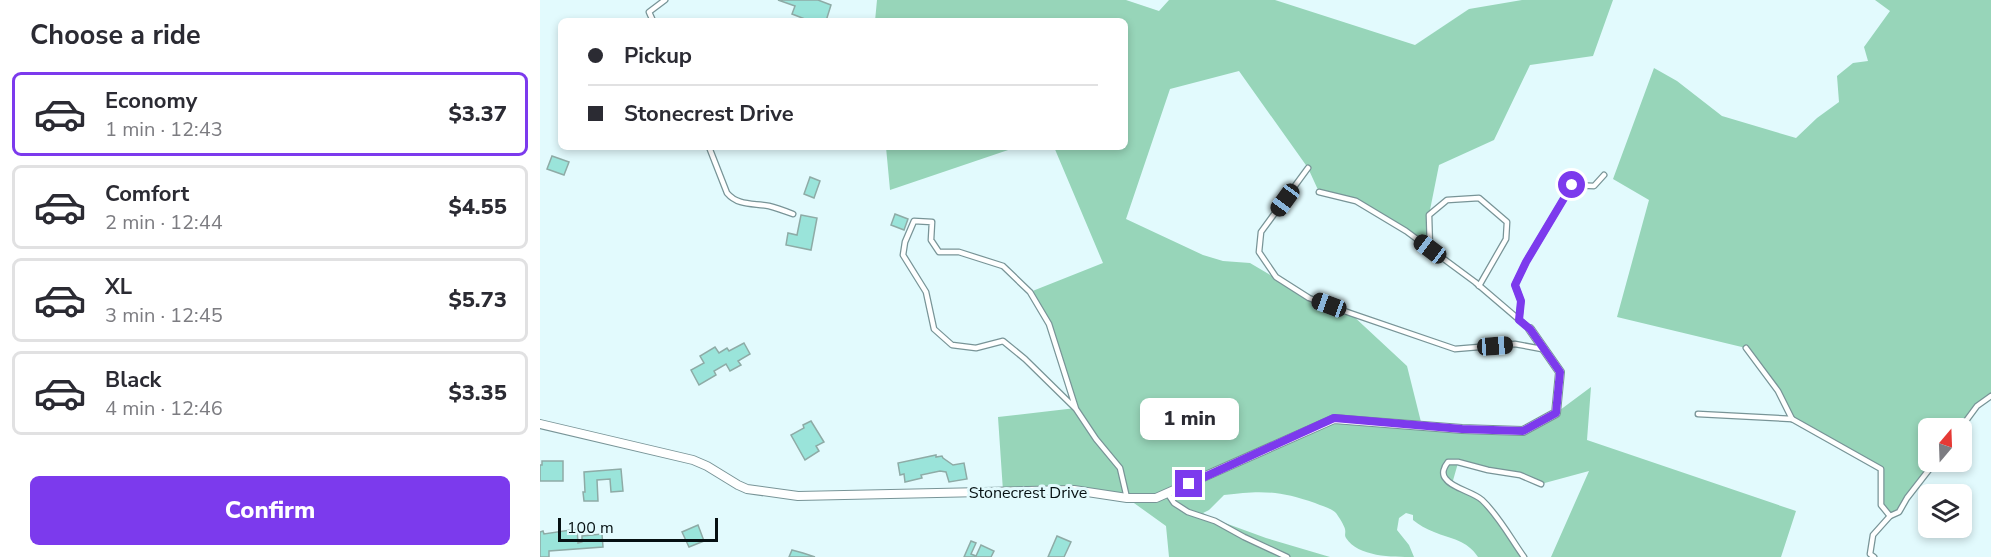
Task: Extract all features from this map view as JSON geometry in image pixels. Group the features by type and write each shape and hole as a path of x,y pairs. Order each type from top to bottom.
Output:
{"street":[{"name":"Stonecrest Drive","path":"540,424 693,460 747,489 798,496 1074,490 1127,498 1156,498 1334,418 1462,429 1523,431 1556,413 1560,372 1530,329"}],"lane":[{"path":"652,18 649,12 665,0"},
{"path":"710,150 732,199 740,203 770,206 793,214"},
{"path":"1308,168 1261,231 1259,252 1276,277 1309,298 1455,349 1515,345 1544,349"},
{"path":"1519,320 1521,301 1515,285 1526,262 1572,185 1594,186 1604,175"},
{"path":"1319,192 1356,201 1406,231 1479,286 1530,329"},
{"path":"1430,249 1429,215 1447,200 1479,198 1507,222 1506,239 1479,286"},
{"path":"1076,409 1048,324 1030,292 1003,266 959,252 939,252 931,240 932,222 914,221 905,242 903,255 926,292 934,329 952,345 976,348 1004,341 1025,359 1076,409 1096,439 1120,468 1127,498"},
{"path":"1746,348 1778,391 1792,419"},
{"path":"1968,418 1977,406 1991,396"},
{"path":"1698,414 1792,419 1881,469 1881,505 1890,516"},
{"path":"1524,557 1489,508 1480,498 1446,480 1443,474 1444,468 1448,462 1458,462 1520,475 1541,484"},
{"path":"1874,557 1870,554 1873,534 1890,516 1899,512 1927,472"},
{"path":"1168,494 1174,503 1188,512 1215,521 1287,557"}],"green space":[{"path":"877,0 1126,0 1159,11 1169,0 1275,0 1415,45 1469,9 1522,0 1613,0 1593,56 1530,65 1494,140 1439,165 1429,215 1430,249 1356,201 1319,192 1308,168 1239,71 1170,89 1126,219 1203,255 1223,261 1250,263 1309,298 1350,313 1407,366 1422,426 1523,431 1556,413 1591,387 1587,440 1796,511 1781,557 1551,557 1589,471 1541,484 1520,475 1458,463 1452,484 1480,498 1524,557 1478,557 1464,543 1425,528 1413,520 1413,515 1406,513 1399,518 1397,530 1409,545 1414,557 1376,555 1351,544 1345,536 1343,523 1332,510 1291,496 1249,492 1224,495 1203,513 1266,538 1330,557 1169,557 1166,526 1127,498 1101,493 1003,491 998,417 1076,408 1049,324 1030,292 1103,263 1055,150 1128,150 1128,18 875,18"},
{"path":"1875,0 1991,0 1991,396 1977,406 1968,418 1918,418 1918,472 1928,472 1899,512 1890,516 1881,505 1881,469 1792,419 1778,391 1746,348 1617,317 1649,200 1613,179 1654,68 1677,81 1722,116 1796,138 1817,118 1839,102 1837,76 1853,63 1868,61 1864,47 1890,11"},
{"path":"886,150 1008,150 890,190"}],"building":[{"path":"778,0 818,0 831,5 827,18 802,18 792,14 795,6"},
{"path":"552,156 569,162 564,175 547,169"},
{"path":"810,177 820,181 814,198 804,194"},
{"path":"895,214 908,219 904,230 891,225"},
{"path":"801,215 817,218 811,250 786,245 788,233 797,235"},
{"path":"744,343 750,354 738,361 741,365 730,371 726,364 714,371 716,375 699,385 691,370 704,363 700,356 715,347 719,353 727,348 729,351"},
{"path":"811,421 824,442 816,446 819,451 805,460 791,435"},
{"path":"936,455 936,457 942,456 953,465 964,463 967,479 949,482 946,472 940,471 921,475 922,478 905,482 904,474 900,475 898,463"},
{"path":"542,461 563,461 563,481 540,481"},
{"path":"621,469 623,491 611,492 610,479 597,480 598,501 584,501 584,472"},
{"path":"698,525 704,541 689,547 682,532"},
{"path":"577,529 578,543 582,542 582,536 602,534 603,547 549,551 549,557 540,557 540,532 543,531 544,534"},
{"path":"1057,536 1071,542 1064,557 1048,557"},
{"path":"971,541 976,543 971,554 976,556 981,545 994,551 991,557 964,557"},
{"path":"792,550 803,553 815,557 789,557"}],"route":[{"path":"1189,484 1334,418 1462,429 1523,431 1556,413 1560,372 1530,329 1519,320 1521,301 1515,285 1526,262 1572,185"}]}
